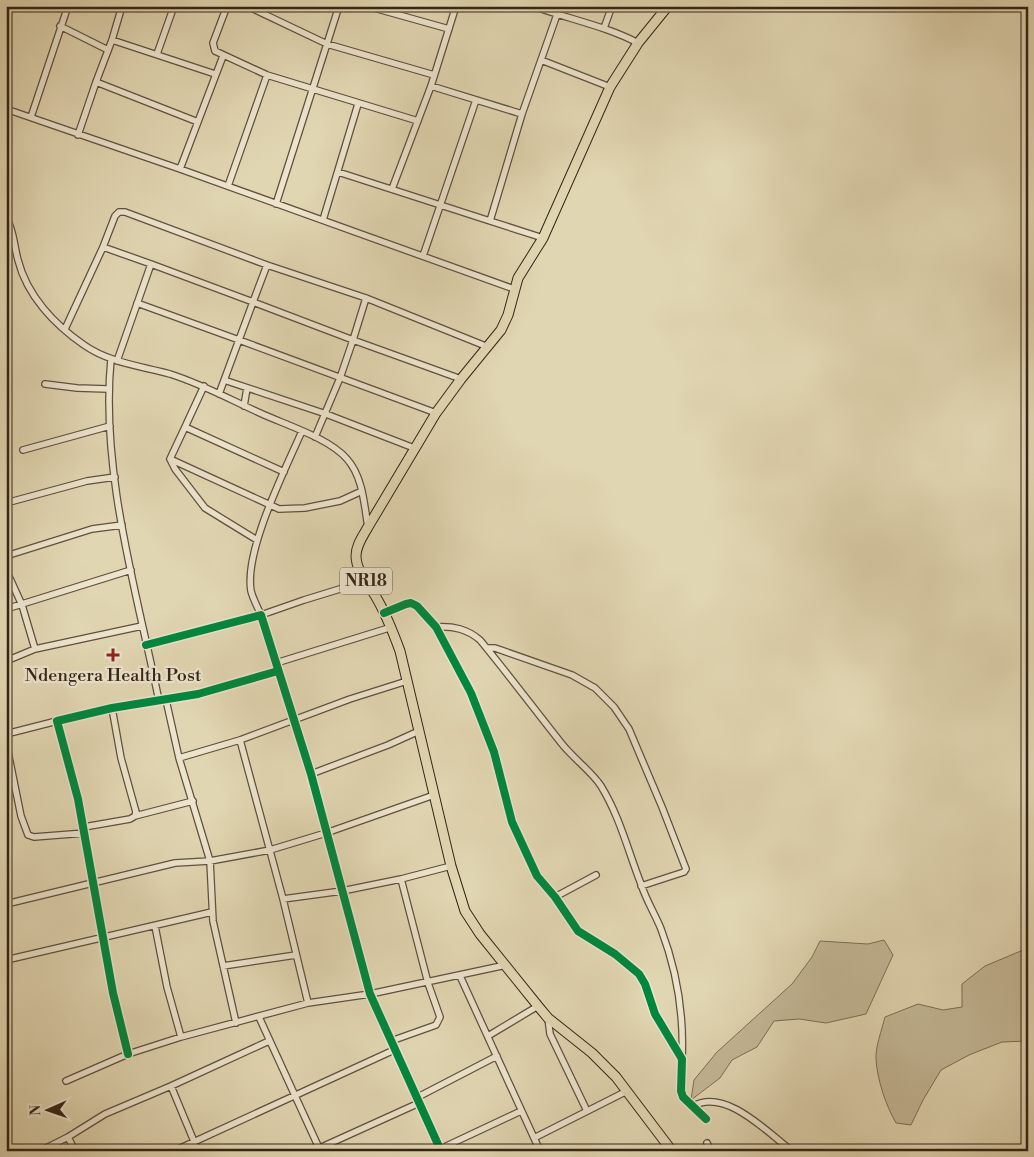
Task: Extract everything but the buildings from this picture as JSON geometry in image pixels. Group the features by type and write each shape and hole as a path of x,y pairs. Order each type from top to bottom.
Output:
{"main road":[{"name":"NR18","path":"668,6 656,24 638,43 610,87 542,238 518,278 508,315 501,330 436,413 368,527 359,544 356,556 366,581 392,627 400,650 451,866 465,910 480,934 548,1018 592,1053 611,1072 672,1151"}],"street":[{"path":"31,117 68,6"},
{"path":"78,135 112,40 122,6"},
{"path":"157,54 174,6"},
{"path":"227,6 213,43 214,51 267,75 418,121"},
{"path":"247,6 327,44 434,75"},
{"path":"276,204 338,6"},
{"path":"367,6 449,29"},
{"path":"392,189 431,86 456,6"},
{"path":"533,6 616,32 638,43"},
{"path":"490,222 522,114 560,6"},
{"path":"604,28 612,6"},
{"path":"60,26 108,50"},
{"path":"112,40 215,74"},
{"path":"180,169 223,56"},
{"path":"541,60 610,87"},
{"path":"228,186 267,75"},
{"path":"96,82 198,122"},
{"path":"431,86 522,114"},
{"path":"424,256 476,100"},
{"path":"323,220 358,104"},
{"path":"6,109 228,186 514,289"},
{"path":"338,172 542,238"},
{"path":"65,329 103,247 115,216 119,212 125,212 267,265 366,298 488,347"},
{"path":"6,217 25,282 40,304 65,329 84,345 114,360 204,386 244,406 316,437 337,450 347,458 355,470 362,491 368,527"},
{"path":"103,247 461,379"},
{"path":"151,264 114,360 108,389 115,477 122,525 159,701"},
{"path":"219,394 267,265"},
{"path":"316,437 340,378 366,298"},
{"path":"137,303 436,413"},
{"path":"224,380 326,414 414,448"},
{"path":"45,384 108,389"},
{"path":"170,459 204,386"},
{"path":"244,406 247,388"},
{"path":"23,450 110,426"},
{"path":"185,426 284,472"},
{"path":"302,431 257,540 250,584 251,593 261,615 311,774 370,994 440,1150 522,1111"},
{"path":"170,459 271,506 285,510 340,501 362,491"},
{"path":"170,459 175,469 205,508 257,540"},
{"path":"6,503 87,481 115,477"},
{"path":"6,556 92,529 122,525"},
{"path":"6,570 22,605 35,649"},
{"path":"6,609 131,570"},
{"path":"146,645 261,615 366,581"},
{"path":"384,613 411,603 418,606 436,627 471,693 494,752 512,822 537,876 555,897 578,931 615,954 639,974 645,984 655,1014 682,1059"},
{"path":"6,661 35,649 142,626"},
{"path":"436,627 449,626 472,633 487,648 564,746 600,784 625,836 641,886 660,928 673,964 683,1038 681,1092 685,1100 706,1119"},
{"path":"276,663 392,627"},
{"path":"487,648 495,648 554,668 572,675 595,688 614,707 630,729 686,869 675,876 641,886"},
{"path":"6,734 112,708 198,694 278,671"},
{"path":"179,758 240,740 294,719 407,681"},
{"path":"166,700 179,758 210,861 212,912 236,1022"},
{"path":"112,708 136,812 135,816"},
{"path":"57,721 84,830 113,993 128,1054"},
{"path":"311,774 388,745 419,731"},
{"path":"240,740 283,899 308,1003"},
{"path":"6,742 22,816 28,835 34,837 84,830 193,801"},
{"path":"6,904 176,863 210,861 270,850 326,833 434,795"},
{"path":"283,899 342,891 451,866"},
{"path":"555,897 596,875"},
{"path":"391,1041 436,1025 440,1021 428,983 401,879"},
{"path":"6,960 212,912"},
{"path":"155,926 167,988 181,1036"},
{"path":"223,966 296,955"},
{"path":"66,1081 128,1054 181,1036 308,1003 428,983 506,965"},
{"path":"460,976 540,1151"},
{"path":"488,1036 538,1006"},
{"path":"259,1017 295,1095 316,1150 417,1101 498,1056"},
{"path":"548,1018 550,1034 587,1111"},
{"path":"40,1151 68,1137 105,1114 269,1041"},
{"path":"174,1151 394,1050"},
{"path":"171,1086 198,1151"},
{"path":"534,1138 627,1091"},
{"path":"693,1106 707,1101 736,1108 792,1151"},
{"path":"68,1137 75,1151"},
{"path":"707,1143 711,1151"}],"shaded area":[{"path":"884,940 893,955 866,1014 826,1023 799,1019 774,1021 757,1047 732,1060 720,1078 691,1100 694,1080 717,1052 792,984 812,957 820,941 868,944"},
{"path":"1028,948 1028,1041 1002,1042 969,1055 941,1070 911,1125 896,1123 883,1092 876,1059 885,1017 918,1004 943,1010 962,1007 962,984 985,966"}],"cycle path":[{"path":"384,613 411,603 417,606 436,627 471,693 494,752 512,822 537,876 555,897 578,931 615,954 639,974 645,984 655,1014 682,1059 681,1091 683,1097 706,1119"},
{"path":"146,645 261,615 311,774 370,994 441,1151"},
{"path":"128,1054 113,993 78,799 57,721 112,708 198,694 278,671"}],"place":[{"name":"Ndengera Health Post","path":"113,655"}]}
